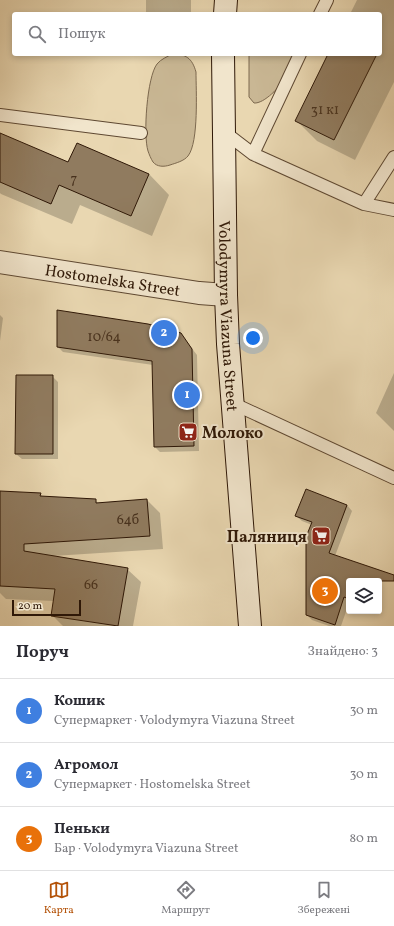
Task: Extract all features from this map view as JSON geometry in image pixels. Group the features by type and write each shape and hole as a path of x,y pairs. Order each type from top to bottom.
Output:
{"main road":[{"path":"226,0 226,12"},
{"name":"Volodymyra Viazuna Street","path":"223,56 226,295 232,403 250,626"},
{"name":"Hostomelska Street","path":"0,262 199,293 226,295"}],"lane":[{"path":"321,12 327,0"},
{"path":"253,154 299,56"},
{"path":"0,115 141,133"},
{"path":"224,131 253,154 364,204 394,210"},
{"path":"364,204 394,157"},
{"path":"232,403 394,478"}],"shaded area":[{"path":"168,56 185,56 193,63 196,72 195,128 192,149 188,156 184,159 168,166 156,165 153,162 148,151 146,132 148,93 154,71 157,64"},
{"path":"249,56 295,56 285,78 272,94 258,103 254,103 249,97"}],"building":[{"path":"327,56 376,56 334,140 295,121"},
{"path":"0,133 68,162 77,143 149,174 131,216 59,185 51,204 0,182"},
{"path":"57,310 148,324 181,333 192,349 194,446 154,447 152,361 57,347"},
{"path":"16,375 53,375 53,454 15,454"},
{"path":"306,489 347,505 329,553 394,575 394,581 382,581 382,578 346,578 346,598 344,597 335,625 306,615 306,537 312,522 295,516"},
{"path":"0,491 41,493 40,496 96,499 96,503 147,499 150,536 24,544 24,551 128,568 118,626 51,616 55,589 0,586"}],"place":[{"name":"Агромол","path":"164,333"},
{"name":"Кошик","path":"187,395"},
{"name":"Молоко","path":"188,432"},
{"name":"Паляниця","path":"321,536"},
{"name":"Пеньки","path":"325,591"}]}
